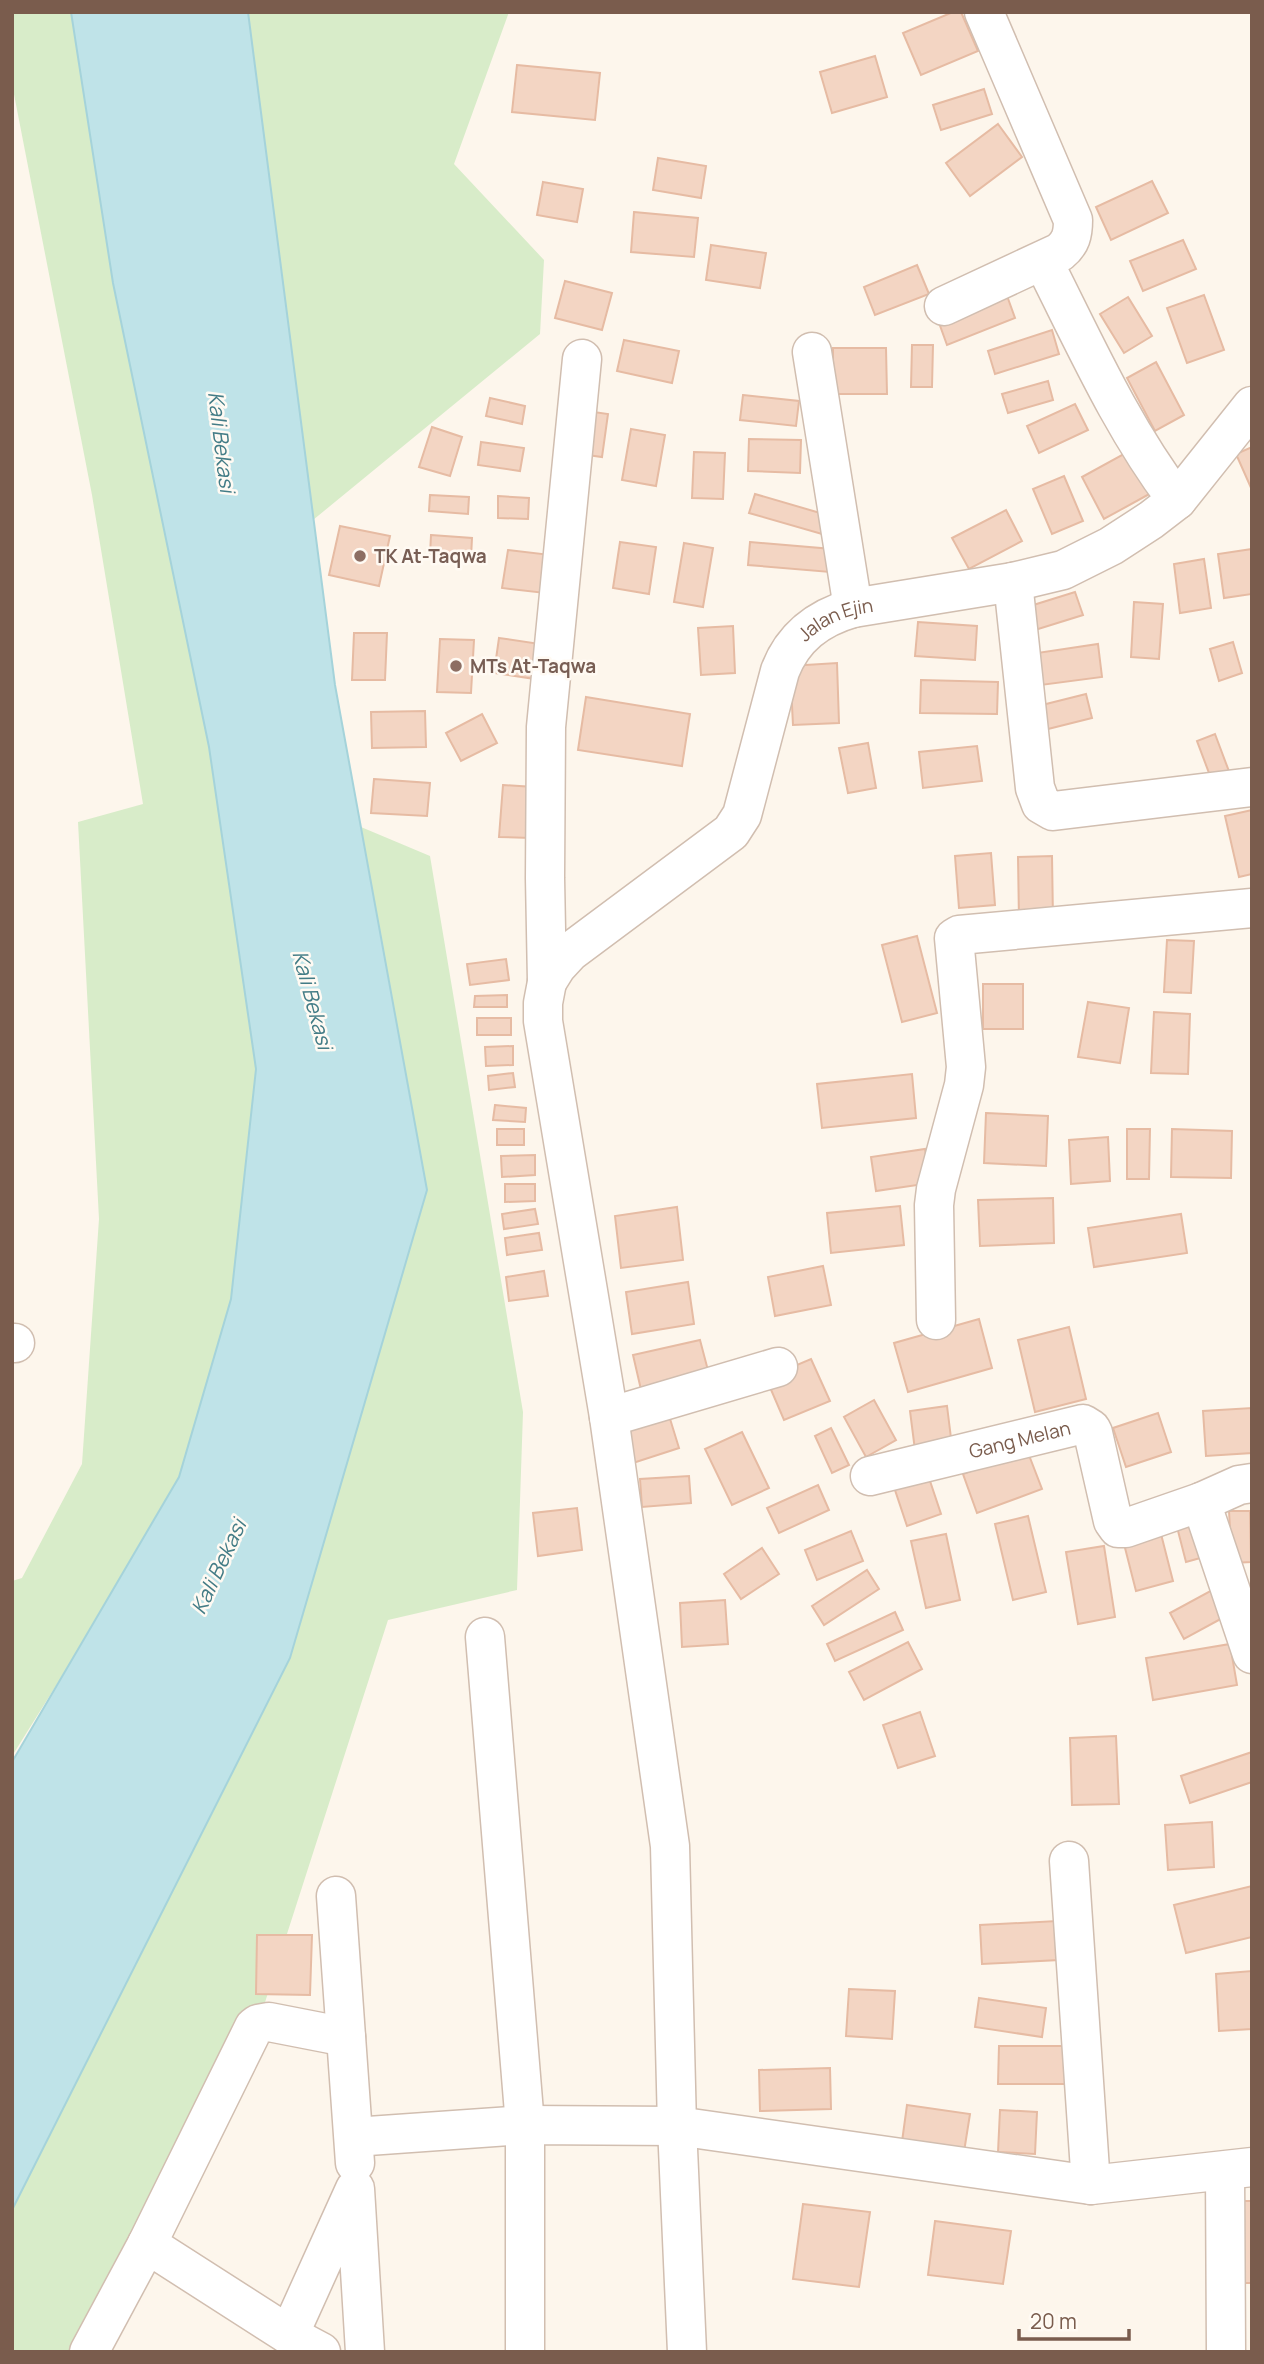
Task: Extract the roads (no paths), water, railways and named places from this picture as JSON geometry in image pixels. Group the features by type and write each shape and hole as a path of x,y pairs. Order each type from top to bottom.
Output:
{"street":[{"path":"944,306 1043,261 1067,246 1072,238 1073,220 985,12"},
{"path":"1043,261 1116,404 1154,470 1177,500"},
{"path":"812,352 853,608"},
{"path":"582,359 546,727 545,878 548,982 542,1003 609,1418 670,1846 677,2126 687,2352"},
{"name":"Jalan Ejin","path":"548,982 570,952 731,832 742,814 787,653 816,623 835,613 853,608 1013,582 1063,570 1099,552 1151,520 1177,500 1252,406"},
{"path":"1013,582 1035,788 1041,804 1054,811 1252,787"},
{"path":"936,1320 935,1197 964,1085 966,1067 954,938 972,934 1252,908"},
{"path":"609,1418 778,1367"},
{"name":"Gang Melan","path":"870,1476 1083,1424 1093,1433 1113,1521 1118,1528 1126,1528 1201,1502 1239,1485 1252,1483"},
{"path":"1201,1502 1252,1654"},
{"path":"485,1637 525,2125 525,2352"},
{"path":"1069,1861 1091,2185"},
{"path":"336,1896 354,2137 365,2352"},
{"path":"89,2352 147,2244 254,2027 269,2022 346,2037"},
{"path":"354,2137 525,2125 677,2126 1091,2185 1238,2169 1226,2352"},
{"path":"147,2244 305,2344 355,2189"}],"water":[{"name":"Kali Bekasi","path":"71,12 248,12 335,685 427,1190 290,1658 12,2210 12,1762 179,1477 231,1299 256,1069 209,747 113,283"}],"place":[{"name":"TK At-Taqwa","path":"360,556"},
{"name":"MTs At-Taqwa","path":"456,666"}]}
